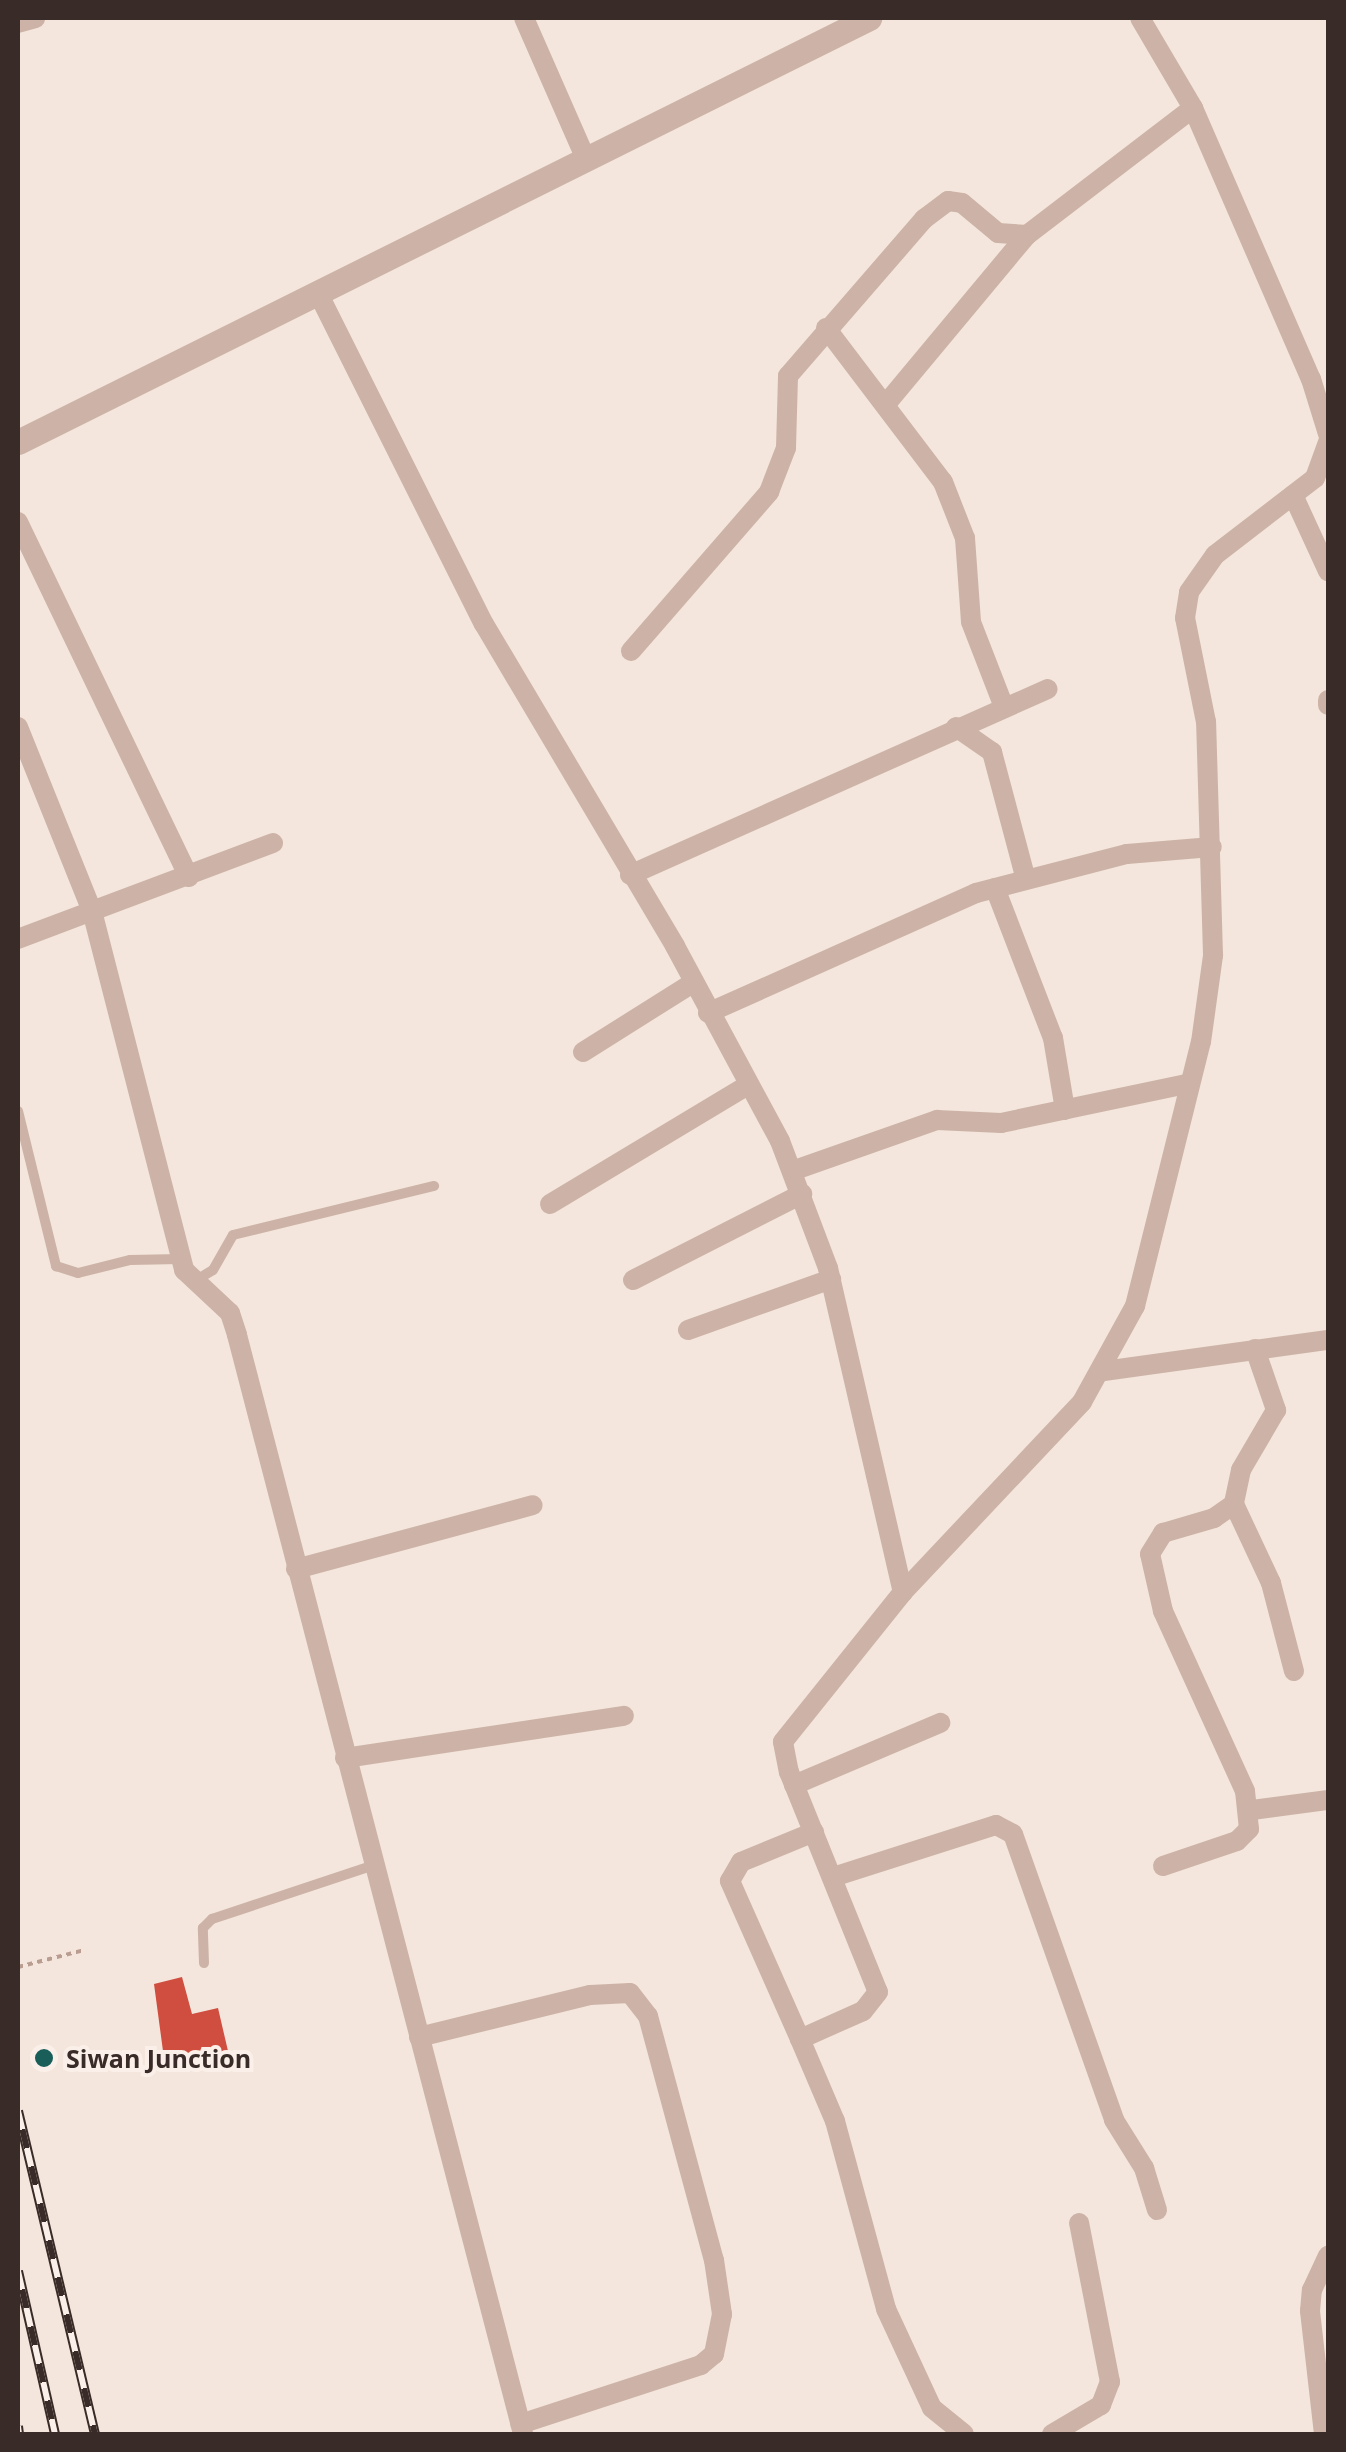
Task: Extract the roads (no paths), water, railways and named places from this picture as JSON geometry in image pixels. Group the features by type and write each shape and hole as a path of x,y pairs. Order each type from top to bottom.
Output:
{"street":[{"path":"18,23 34,18"},
{"path":"524,18 586,160"},
{"path":"18,442 869,18"},
{"path":"1140,18 1192,108 1312,380 1328,434"},
{"path":"886,404 1027,235 1192,108"},
{"path":"631,651 769,492 786,448 788,376 826,328 948,201 962,203 998,234 1027,235"},
{"path":"318,293 484,624 694,982 792,1171 830,1279 904,1592"},
{"path":"826,328 886,404 957,513 969,559 971,622 1004,707"},
{"path":"800,2039 862,2010 878,1992 794,1785 783,1742 789,1729 904,1592 1044,1446 1104,1371 1141,1286 1190,1082 1212,968 1206,722 1186,618 1189,592 1215,556 1293,495 1322,478 1328,442"},
{"path":"1293,495 1328,571"},
{"path":"18,522 189,877"},
{"path":"630,875 1046,688"},
{"path":"18,727 92,910 180,1259 192,1283 230,1312 522,2429 701,2365 714,2354 722,2314 714,2260 648,2016 630,1993 590,1994 420,2037"},
{"path":"956,727 992,752 1026,880"},
{"path":"18,939 273,843"},
{"path":"708,1013 944,904 1127,854 1212,848"},
{"path":"995,888 1052,1038 1065,1110"},
{"path":"583,1052 694,982"},
{"path":"792,1171 936,1120 1001,1122 1190,1082"},
{"path":"550,1204 748,1085"},
{"path":"634,1280 802,1194"},
{"path":"688,1330 830,1279"},
{"path":"1104,1371 1328,1340"},
{"path":"1254,1348 1276,1410 1241,1470 1234,1504 1271,1583 1294,1671"},
{"path":"1163,1866 1238,1841 1249,1829 1252,1810 1163,1611 1150,1554 1163,1534 1214,1518 1234,1504"},
{"path":"296,1569 533,1505"},
{"path":"345,1758 624,1716"},
{"path":"794,1785 940,1723"},
{"path":"1252,1810 1328,1800"},
{"path":"832,1877 982,1828 996,1825 1013,1834 1114,2120 1144,2168 1156,2210"},
{"path":"814,1832 741,1862 730,1881 835,2121 886,2308 932,2408 964,2434"},
{"path":"1052,2434 1101,2405 1110,2382 1079,2223"},
{"path":"1324,2434 1310,2311 1312,2290 1328,2256"}],"lane":[{"path":"18,1111 56,1266 78,1273 130,1260 180,1259"},
{"path":"192,1283 213,1270 232,1236 434,1186"},
{"path":"204,1963 203,1928 212,1920 374,1865"}],"railway":[{"path":"18,2111 95,2434"},
{"path":"18,2271 55,2434"},
{"path":"18,2426 19,2434"}],"place":[{"name":"Siwan Junction","path":"44,2058"}]}
